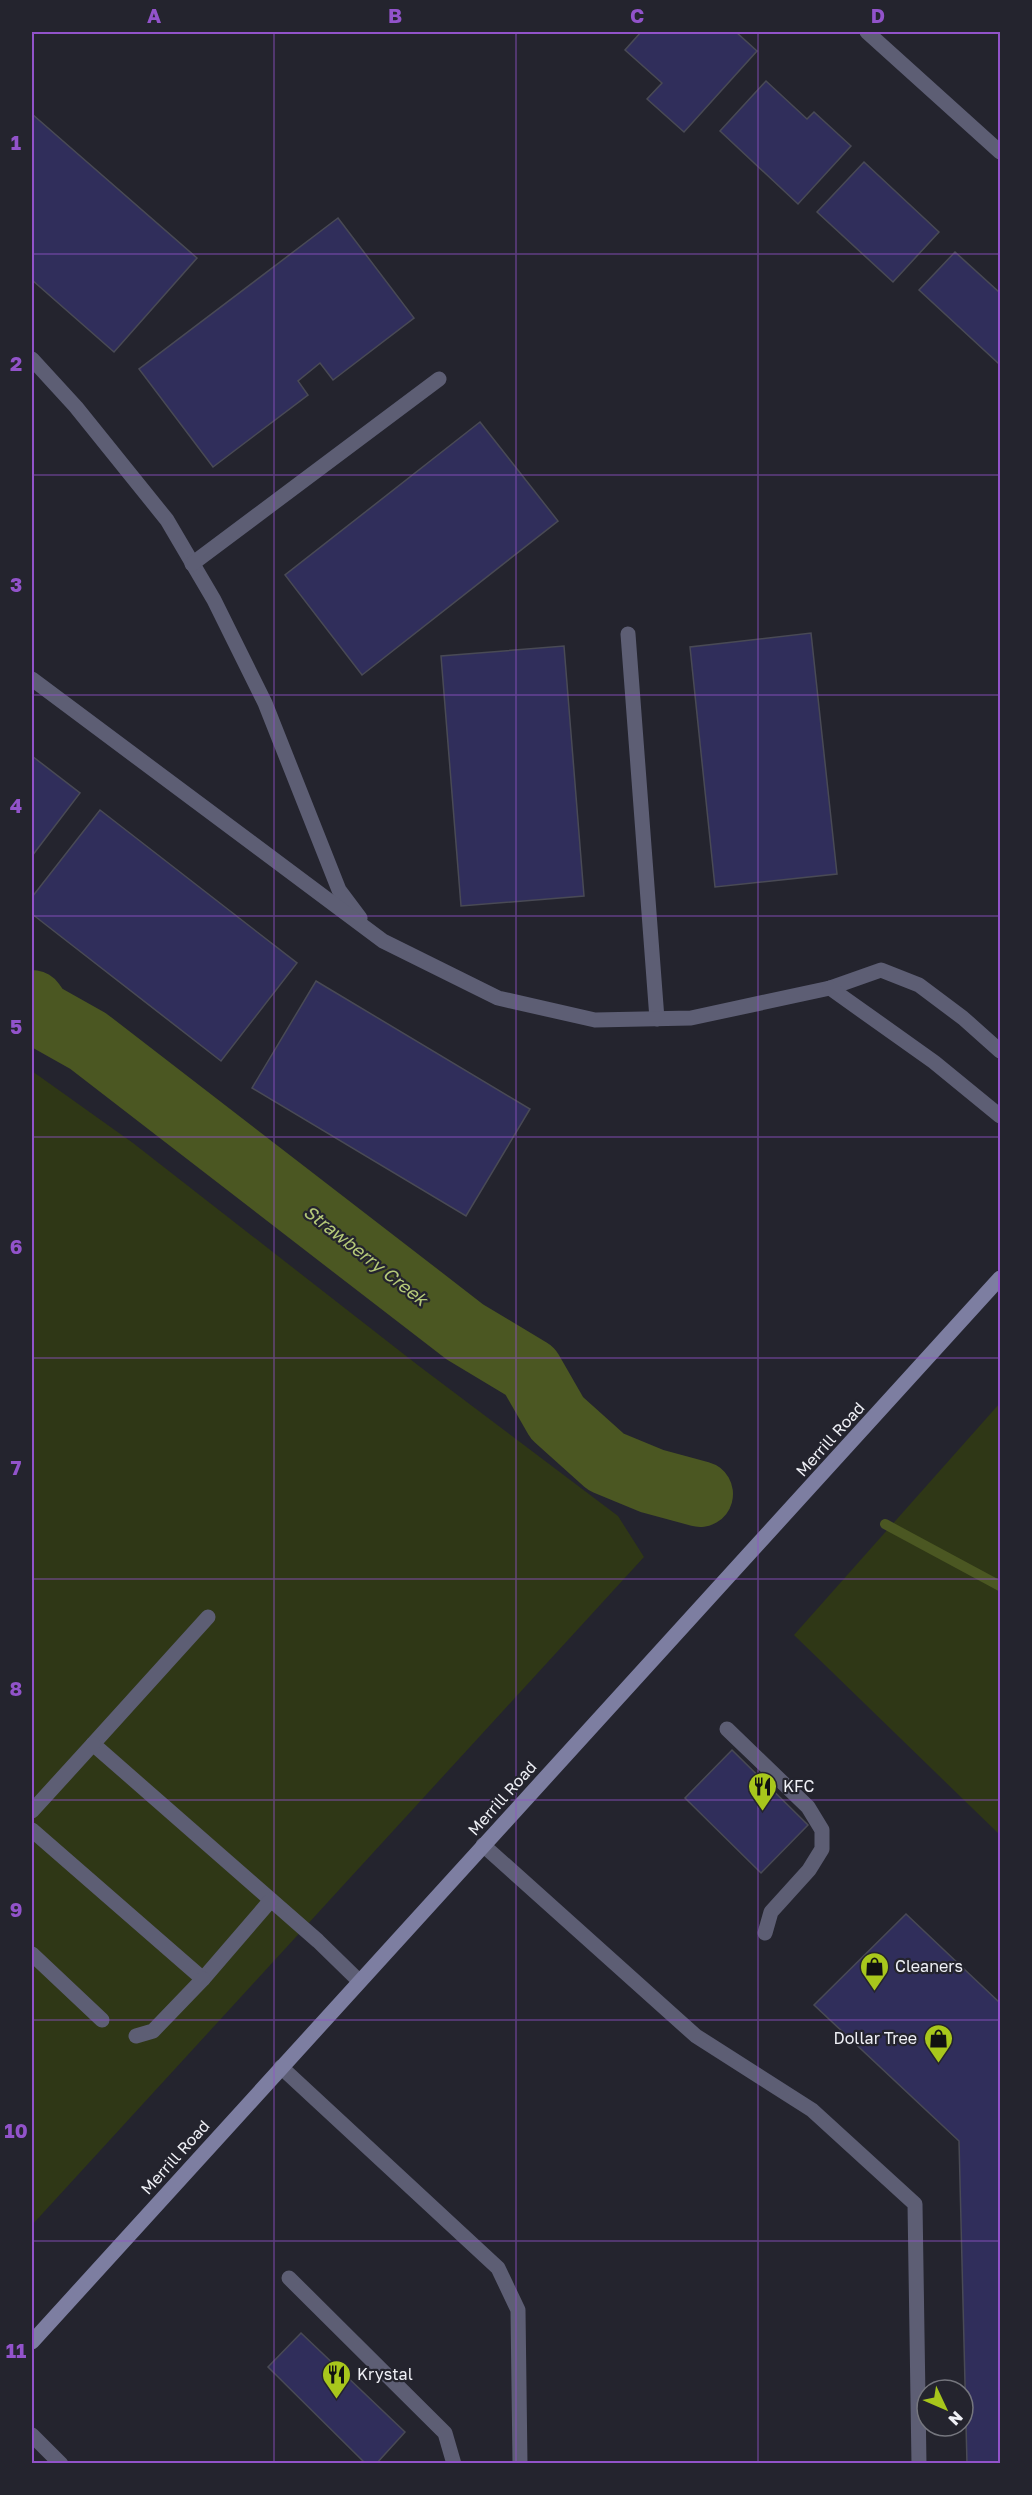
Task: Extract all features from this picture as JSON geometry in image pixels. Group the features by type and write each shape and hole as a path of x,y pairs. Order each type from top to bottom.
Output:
{"main road":[{"name":"Merrill Road","path":"32,2342 1000,1278"}],"street":[{"path":"867,32 1000,152"},
{"path":"32,359 76,407 167,520 214,600 265,703 339,890 368,930"},
{"path":"192,564 439,379"},
{"path":"628,634 657,1018"},
{"path":"32,679 382,941 498,998 595,1020 692,1018 830,988 881,970 919,985 963,1018 1000,1051"},
{"path":"830,988 934,1062 1000,1116"},
{"path":"32,1810 208,1617"},
{"path":"727,1729 808,1807 822,1830 822,1850 809,1870 771,1912 765,1933"},
{"path":"93,1744 271,1900 359,1981"},
{"path":"32,1830 203,1979"},
{"path":"483,1845 696,2036 812,2110 915,2204 919,2463"},
{"path":"136,2036 153,2031 203,1979 271,1900"},
{"path":"32,1954 102,2020"},
{"path":"281,2067 498,2268 518,2310 520,2463"},
{"path":"288,2278 445,2433 454,2463"},
{"path":"32,2435 61,2463"}],"green space":[{"path":"32,1071 133,1143 419,1366 618,1516 644,1557 32,2225"},
{"path":"1000,1403 1000,1835 794,1635"}],"building":[{"path":"641,32 736,32 757,51 684,132 647,99 662,83 625,50"},
{"path":"766,81 807,119 814,112 851,146 798,204 720,131"},
{"path":"32,114 197,258 114,352 32,280"},
{"path":"864,162 939,232 893,282 817,212"},
{"path":"338,218 414,318 333,380 320,363 298,381 308,395 213,467 139,369"},
{"path":"955,252 999,292 1000,290 1000,361 998,363 919,290"},
{"path":"480,422 558,521 362,675 285,575"},
{"path":"811,633 837,874 715,887 690,647"},
{"path":"564,646 584,896 461,906 441,656"},
{"path":"32,756 80,793 32,856"},
{"path":"100,810 297,963 221,1061 32,914 32,897"},
{"path":"316,981 530,1109 466,1216 252,1088"},
{"path":"732,1750 808,1825 761,1873 685,1798"},
{"path":"906,1914 1000,2003 1000,2464 967,2464 966,2438 975,2438 975,2378 965,2378 959,2141 814,2005"},
{"name":"Krystal","path":"301,2333 405,2432 376,2464 366,2464 268,2367"}],"waterway":[{"name":"Strawberry Creek","path":"32,1003 40,1014 88,1041 465,1332 530,1371 557,1418 606,1462 652,1481 700,1494"},
{"name":"Strawberry Creek","path":"885,1524 1000,1586"}],"place":[{"name":"KFC","path":"762,1812"},
{"name":"Cleaners","path":"874,1992"},
{"name":"Dollar Tree","path":"938,2064"},
{"name":"Krystal","path":"336,2400"}]}
